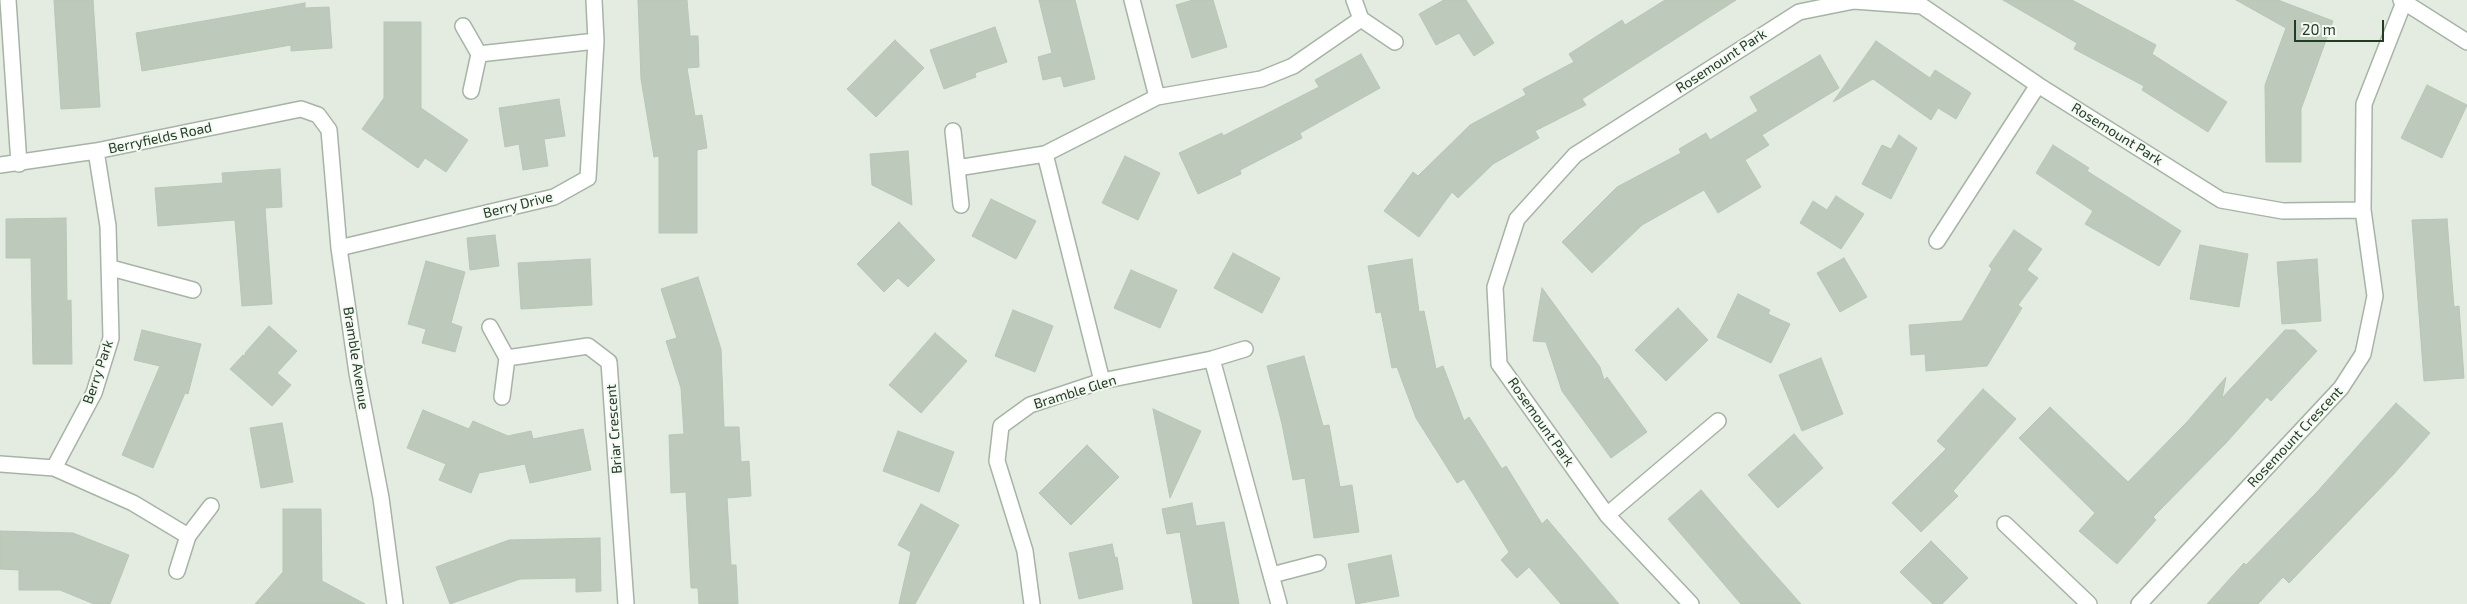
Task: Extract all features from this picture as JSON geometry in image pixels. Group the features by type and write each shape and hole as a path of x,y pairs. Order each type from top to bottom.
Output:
{"street":[{"path":"8,0 19,164"},
{"name":"Berry Drive","path":"339,248 554,197 588,178 596,41 594,0"},
{"path":"1132,0 1157,97"},
{"path":"1354,0 1361,20 1396,42"},
{"name":"Rosemount Park","path":"1691,604 1607,515 1499,364 1495,287 1517,218 1575,155 1794,6 1854,0 1922,6 2038,85 2220,200 2283,211 2363,210"},
{"path":"2402,1 2467,42"},
{"name":"Rosemount Crescent","path":"2139,604 2341,388 2363,354 2375,296 2363,210 2364,104 2402,1"},
{"path":"957,168 1045,154 1157,97 1261,79 1293,66 1361,20"},
{"path":"463,26 479,54 471,91"},
{"path":"479,54 596,41"},
{"path":"1937,241 2038,85"},
{"name":"Berryfields Road","path":"0,165 19,164 96,151 301,109 318,115"},
{"name":"Bramble Avenue","path":"318,115 328,130 339,248 357,373 381,498 395,604"},
{"path":"953,131 961,205"},
{"name":"Berry Park","path":"54,468 94,392 111,338 111,268 108,226 96,151"},
{"path":"1045,154 1102,381"},
{"path":"111,268 193,290"},
{"path":"490,327 507,358 502,397"},
{"name":"Briar Crescent","path":"507,358 588,346 609,362 626,604"},
{"name":"Bramble Glen","path":"1032,604 1025,551 997,460 1001,426 1030,404 1102,381 1212,359 1245,349"},
{"path":"1212,359 1279,604"},
{"path":"1607,515 1718,421"},
{"path":"0,464 54,468 134,503 188,536"},
{"path":"177,571 188,536 211,506"},
{"path":"2005,524 2089,604"},
{"path":"1272,575 1318,563"}],"building":[{"path":"54,0 93,0 100,107 61,109"},
{"path":"638,0 687,0 690,36 698,36 699,67 687,68 695,116 702,115 707,148 697,150 697,233 659,233 659,156 654,157 641,79"},
{"path":"1039,0 1075,0 1095,79 1064,87 1061,76 1043,80 1038,57 1052,53"},
{"path":"1193,0 1213,0 1227,47 1192,58 1176,5"},
{"path":"1444,0 1466,0 1494,43 1474,56 1459,33 1436,45 1419,14"},
{"path":"1665,0 1736,0 1582,99 1586,105 1535,131 1539,138 1493,164 1458,198 1452,192 1419,237 1384,211 1413,172 1418,176 1470,125 1526,95 1523,89 1574,62 1569,54 1622,20 1625,25"},
{"path":"2003,0 2072,0 2156,45 2152,54 2227,102 2208,132 2142,90 2144,86 2074,49 2077,43"},
{"path":"2236,0 2278,0 2333,21 2301,109 2301,162 2266,162 2265,85 2286,28"},
{"path":"305,3 305,8 329,7 332,48 291,51 291,45 142,71 136,33"},
{"path":"384,22 421,22 421,108 468,140 446,172 425,158 418,168 362,129 384,98"},
{"path":"995,27 1007,62 975,73 976,77 944,89 930,50"},
{"path":"895,40 924,68 876,117 847,89"},
{"path":"1876,41 1930,78 1935,70 1971,93 1956,119 1938,108 1931,120 1873,79 1833,102"},
{"path":"1361,54 1380,88 1300,133 1302,138 1240,170 1241,174 1198,194 1179,153 1222,133 1223,136 1319,87 1315,80"},
{"path":"1820,55 1839,88 1762,135 1769,145 1745,160 1761,187 1718,213 1704,190 1642,225 1592,273 1562,242 1617,187 1681,153 1679,149 1706,133 1710,140 1758,111 1750,97"},
{"path":"2427,85 2467,105 2442,158 2401,138"},
{"path":"559,99 565,136 544,139 548,166 523,170 519,144 505,147 499,108"},
{"path":"1899,135 1917,148 1891,199 1862,184 1882,145 1891,149"},
{"path":"2053,145 2089,168 2087,171 2181,231 2159,266 2085,224 2093,211 2036,173"},
{"path":"908,151 912,205 872,185 870,154"},
{"path":"1125,156 1160,173 1138,220 1102,203"},
{"path":"280,169 282,207 265,208 272,304 242,306 235,220 158,226 155,188 223,183 222,173"},
{"path":"1836,196 1864,214 1841,249 1800,223 1813,201 1827,210"},
{"path":"991,199 1036,221 1016,259 972,236"},
{"path":"66,218 67,301 71,300 72,364 33,364 31,258 6,258 6,219"},
{"path":"2447,219 2454,307 2459,306 2464,378 2424,381 2412,220"},
{"path":"899,222 935,260 908,287 898,278 884,292 857,264"},
{"path":"2014,230 2042,249 2027,270 2038,278 2018,305 2022,308 1987,366 1926,371 1925,354 1911,355 1909,325 1962,321 1992,269 1989,266"},
{"path":"495,235 499,266 470,270 467,238"},
{"path":"2200,245 2248,254 2239,307 2190,299"},
{"path":"1233,253 1280,278 1262,313 1214,288"},
{"path":"1844,258 1867,297 1840,312 1817,273"},
{"path":"590,259 592,305 521,309 518,263"},
{"path":"1412,259 1419,312 1424,311 1436,369 1443,366 1464,421 1469,417 1502,469 1506,466 1542,524 1547,519 1619,604 1561,604 1529,567 1517,578 1501,560 1509,552 1464,479 1457,483 1416,418 1397,367 1392,368 1381,312 1376,313 1368,266"},
{"path":"2317,259 2321,321 2282,324 2277,262"},
{"path":"426,261 465,272 451,323 462,327 455,352 422,343 426,329 408,324"},
{"path":"1131,270 1177,290 1160,328 1114,308"},
{"path":"698,277 721,349 724,427 739,427 741,462 749,461 751,496 727,498 731,565 736,565 738,604 699,604 698,588 691,588 686,492 671,493 669,435 684,434 681,388 666,341 677,338 661,289"},
{"path":"1542,288 1600,367 1604,380 1607,377 1647,432 1611,458 1562,391 1546,342 1533,341"},
{"path":"1738,294 1770,310 1768,314 1790,324 1771,363 1717,337"},
{"path":"1678,308 1708,340 1666,381 1635,350"},
{"path":"1013,310 1053,326 1035,372 995,356"},
{"path":"269,326 297,351 277,373 291,385 272,406 230,369 243,355 246,356 245,353"},
{"path":"142,330 201,344 188,394 185,393 153,468 122,455 160,366 134,360"},
{"path":"2285,330 2295,330 2317,351 2271,401 2267,397 2226,443 2153,517 2156,520 2117,564 2079,531 2095,513 2019,438 2050,407 2128,482 2187,422 2226,377 2222,398"},
{"path":"935,333 967,361 921,413 889,385"},
{"path":"1304,356 1323,426 1329,425 1340,487 1352,485 1359,532 1314,538 1305,478 1293,480 1282,424 1267,366"},
{"path":"1821,358 1843,414 1802,431 1779,375"},
{"path":"1983,389 2016,419 1953,491 1958,496 1921,532 1892,503 1946,449 1937,441"},
{"path":"2396,403 2430,433 2393,475 2289,583 2283,577 2258,604 2207,604 2244,563 2246,565 2317,492"},
{"path":"1153,409 1201,431 1170,498"},
{"path":"423,410 469,429 473,421 508,436 531,431 533,439 583,429 591,470 530,483 525,464 479,473 471,493 439,480 446,464 407,448"},
{"path":"282,423 293,482 261,488 250,428"},
{"path":"898,431 954,452 939,492 883,471"},
{"path":"1794,434 1823,468 1778,508 1748,475"},
{"path":"1087,445 1119,477 1071,525 1039,493"},
{"path":"1701,490 1801,604 1741,604 1668,519"},
{"path":"1192,503 1196,526 1224,522 1239,604 1193,604 1180,532 1167,534 1162,509"},
{"path":"921,504 959,525 915,604 899,604 911,552 898,545"},
{"path":"283,509 321,509 322,581 365,604 255,604 283,572"},
{"path":"0,531 73,533 129,555 110,604 94,604 60,590 19,590 19,570 0,569"},
{"path":"600,538 601,591 576,592 576,578 520,579 450,604 436,567 509,540"},
{"path":"1931,541 1968,578 1942,604 1933,604 1900,572"},
{"path":"1112,544 1115,558 1117,557 1123,589 1079,599 1069,553"},
{"path":"1391,555 1399,596 1356,604 1348,564"}]}
